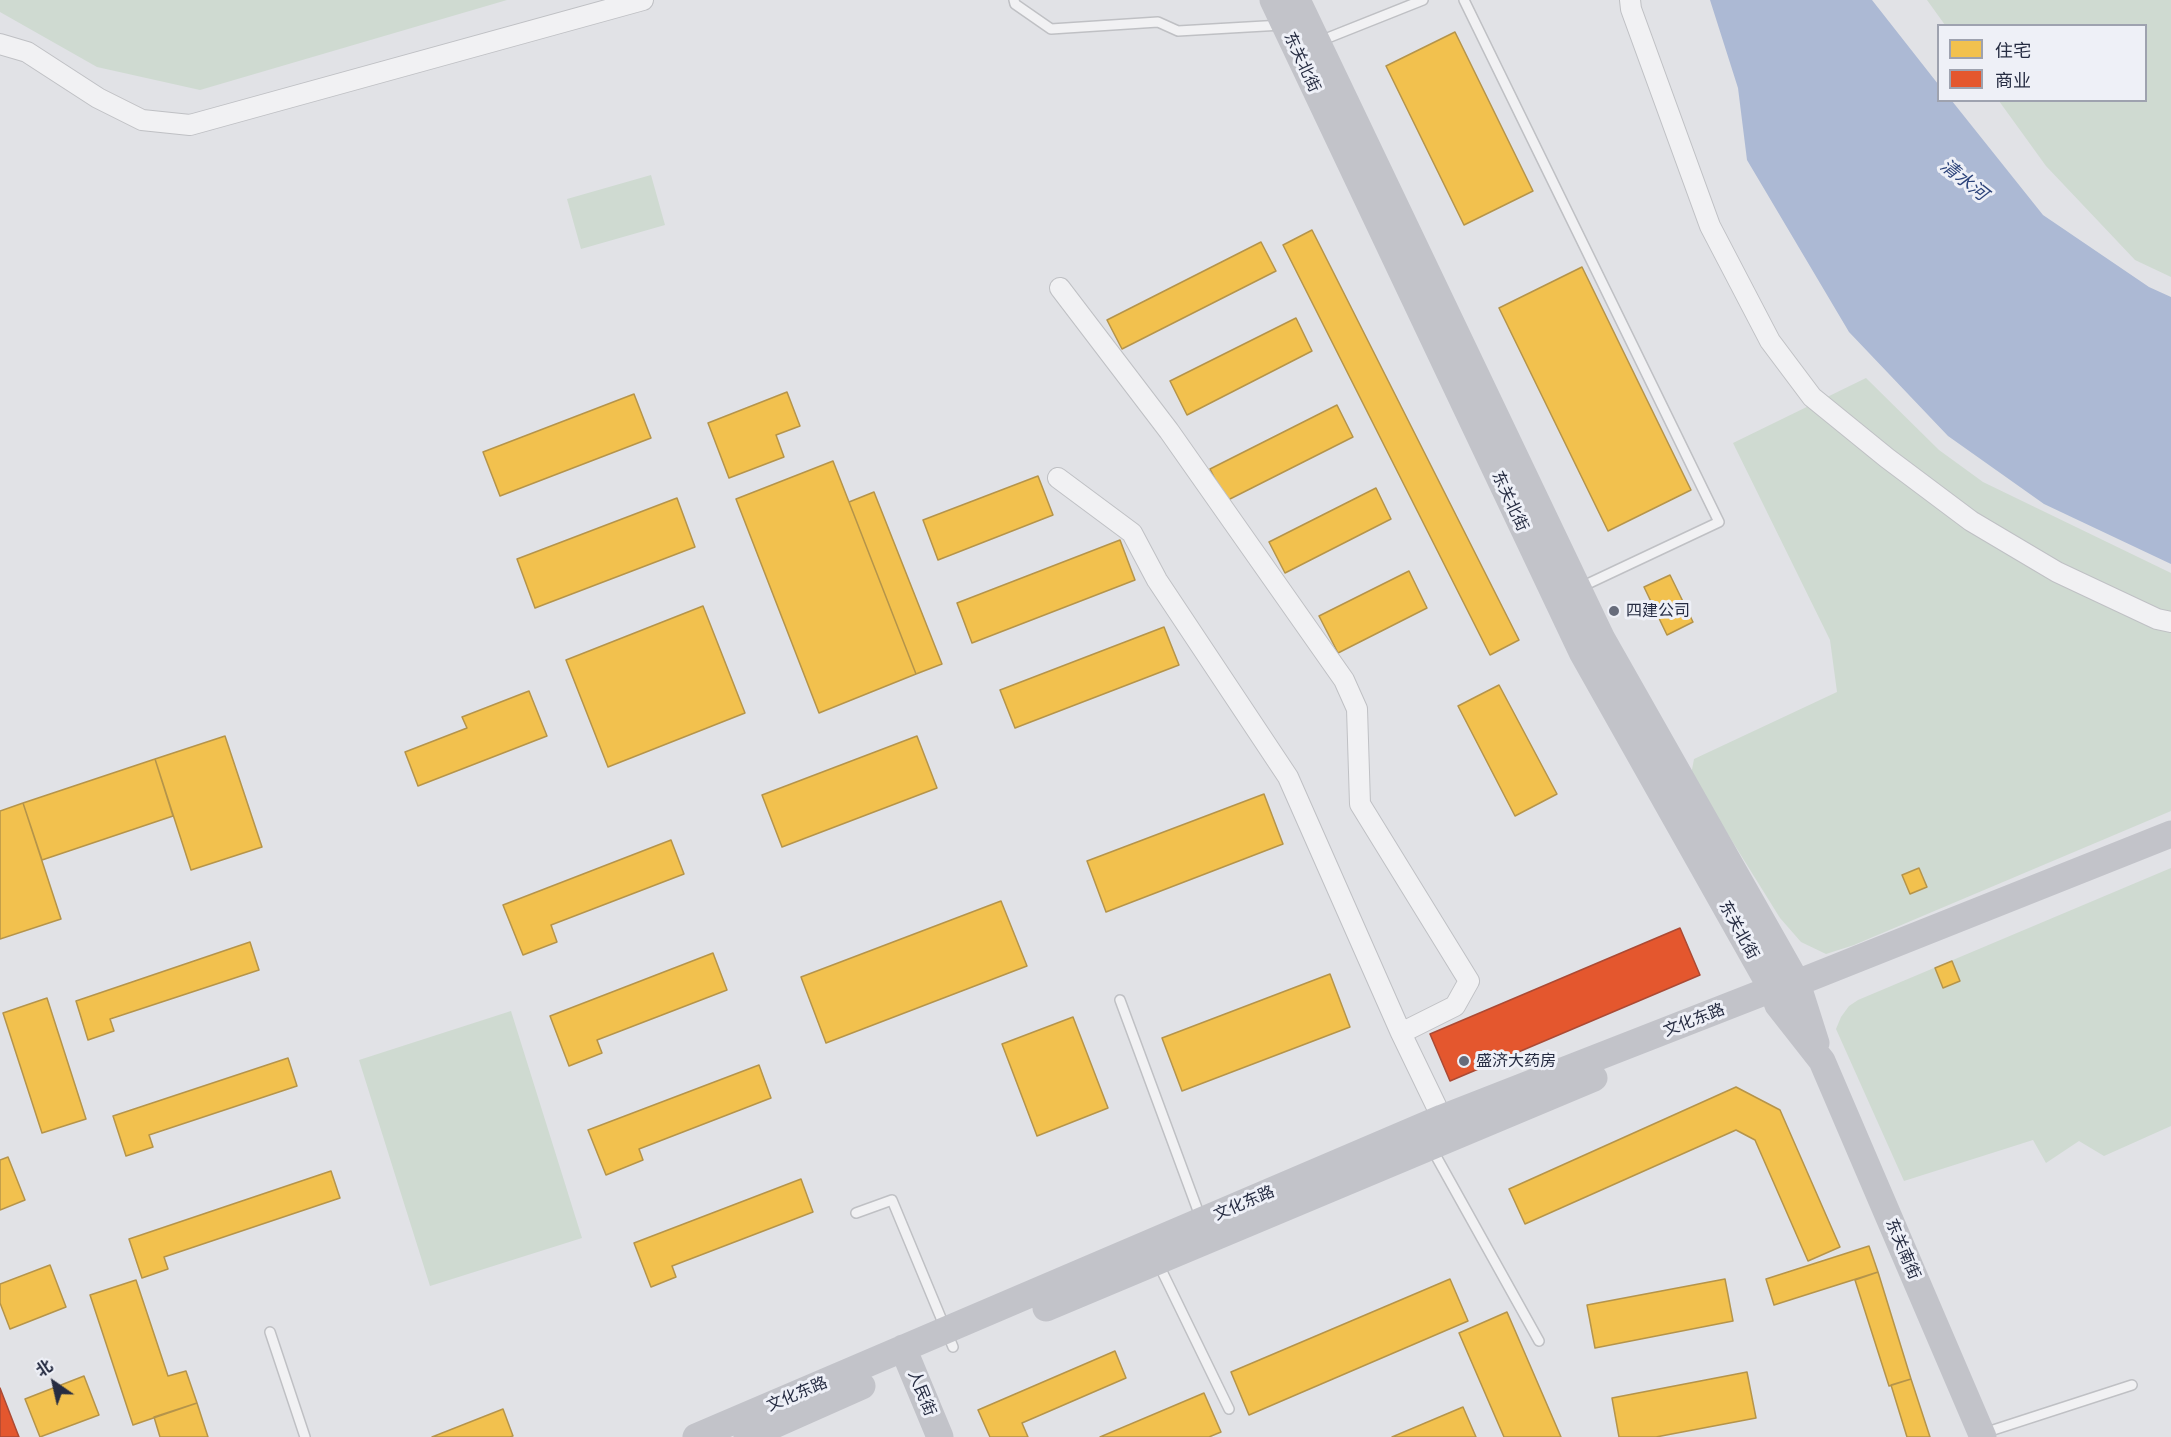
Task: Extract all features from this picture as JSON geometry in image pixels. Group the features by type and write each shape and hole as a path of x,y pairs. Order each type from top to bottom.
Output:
{"main road":[{"name":"东关北街","path":"1273,0 1582,652 1782,992"},
{"name":"东关北街","path":"1298,0 1577,588 1782,992"},
{"name":"文化东路","path":"747,1437 907,1357 1202,1221 1442,1119 1782,992 2168,837"},
{"name":"文化东路","path":"949,1338 1157,1261 1720,1026 1782,992"},
{"name":"东关南街","path":"1782,992 1822,1061 1982,1435"},
{"name":"文化东路","path":"696,1437 907,1357"},
{"name":"人民街","path":"907,1357 940,1437"}],"street":[{"path":"0,44 27,52 98,98 142,120 190,125 644,0"},
{"path":"1630,0 1631,9 1710,226 1770,341 1812,397 1887,458 1971,521 2057,572 2157,619 2171,622"},
{"path":"1060,288 1169,431 1344,681 1356,709 1360,804 1469,981 1455,1006 1401,1033"},
{"path":"1058,478 1132,533 1157,580 1288,777 1401,1033 1442,1119"}],"lane":[{"path":"1014,0 1015,4 1050,29 1158,22 1179,31 1285,25"},
{"path":"1318,42 1423,0"},
{"path":"1464,0 1719,522 1577,588"},
{"path":"1120,1000 1202,1221"},
{"path":"1430,1147 1539,1341"},
{"path":"856,1213 892,1200 949,1338"},
{"path":"1157,1261 1229,1409"},
{"path":"270,1332 305,1437"},
{"path":"1982,1435 2132,1385"}],"shaded area":[{"path":"0,0 507,0 200,90 97,67 0,12"},
{"path":"1927,0 2171,0 2171,277 2135,260 2046,166 2000,102 2147,102 2147,24 1944,24"},
{"path":"651,175 665,225 581,249 567,199"},
{"path":"1866,378 1939,450 1983,482 2171,573 2171,811 1854,945 1826,954 1801,942 1780,918 1691,775 1694,759 1837,692 1830,640 1733,443"},
{"path":"2171,868 2171,1126 2104,1156 2079,1141 2046,1163 2033,1140 1904,1181 1836,1029 1849,1006 1858,1000"},
{"path":"511,1011 582,1238 430,1286 359,1060"}],"water":[{"name":"清水河","path":"1710,0 1872,0 1937,83 1937,102 1953,102 2043,215 2149,287 2171,297 2171,564 2044,504 1948,436 1849,332 1747,160 1738,88"}],"building: 住宅":[{"path":"1455,32 1533,191 1464,225 1386,66"},
{"path":"1312,230 1519,640 1490,655 1283,245"},
{"path":"1261,242 1276,271 1122,349 1107,320"},
{"path":"1582,267 1691,490 1608,531 1499,308"},
{"path":"1296,318 1312,351 1187,415 1170,381"},
{"path":"787,392 800,426 776,435 784,457 729,478 708,423"},
{"path":"634,394 651,438 500,496 483,452"},
{"path":"1337,405 1353,437 1226,501 1210,469"},
{"path":"833,461 916,674 819,713 736,499"},
{"path":"1038,476 1053,515 938,560 923,520"},
{"path":"1376,488 1391,519 1285,573 1269,542"},
{"path":"874,492 942,664 916,674 849,502"},
{"path":"677,498 695,547 535,608 517,559"},
{"path":"1120,540 1135,580 972,643 957,603"},
{"path":"1409,571 1427,608 1338,653 1319,616"},
{"path":"1670,575 1693,622 1667,635 1644,587"},
{"path":"703,606 745,713 608,767 566,660"},
{"path":"1164,627 1179,665 1015,728 1000,690"},
{"path":"1499,685 1557,794 1515,816 1458,706"},
{"path":"529,691 547,736 418,786 405,752 467,728 462,717"},
{"path":"225,736 262,847 191,870 155,759"},
{"path":"917,736 937,788 782,847 762,795"},
{"path":"155,759 173,816 42,860 23,803"},
{"path":"1264,794 1283,844 1106,912 1087,861"},
{"path":"23,803 61,919 0,939 0,811"},
{"path":"671,840 684,874 551,925 557,942 523,955 503,905"},
{"path":"1919,868 1927,887 1910,894 1902,875"},
{"path":"1001,901 1027,966 826,1043 801,977"},
{"path":"250,942 259,970 110,1019 114,1031 88,1040 76,1001"},
{"path":"713,953 727,990 597,1040 602,1053 569,1066 550,1016"},
{"path":"1952,961 1960,981 1943,988 1935,968"},
{"path":"1330,974 1350,1027 1182,1091 1162,1038"},
{"path":"47,998 86,1119 42,1133 3,1013"},
{"path":"1073,1017 1108,1108 1037,1136 1002,1044"},
{"path":"288,1058 297,1086 149,1135 153,1147 126,1156 113,1116"},
{"path":"759,1065 771,1098 639,1149 643,1160 606,1175 588,1130"},
{"path":"1736,1087 1780,1110 1840,1247 1808,1261 1755,1140 1736,1130 1525,1224 1509,1189"},
{"path":"8,1157 25,1200 0,1210 0,1160"},
{"path":"331,1171 340,1198 164,1257 168,1269 142,1278 129,1239"},
{"path":"801,1179 813,1212 672,1266 676,1277 651,1287 634,1243"},
{"path":"1869,1246 1878,1272 1774,1305 1766,1279"},
{"path":"50,1265 66,1307 10,1329 0,1303 0,1284"},
{"path":"1878,1272 1911,1379 1889,1386 1855,1280"},
{"path":"1450,1279 1468,1321 1249,1415 1231,1372"},
{"path":"1725,1279 1733,1321 1595,1348 1587,1305"},
{"path":"136,1280 168,1376 186,1371 197,1403 133,1425 90,1295"},
{"path":"1507,1312 1561,1437 1504,1437 1459,1333"},
{"path":"1115,1351 1126,1378 1022,1423 1028,1437 990,1437 978,1410"},
{"path":"1747,1372 1756,1418 1656,1437 1619,1437 1612,1398"},
{"path":"84,1376 99,1415 40,1437 25,1399"},
{"path":"1911,1379 1930,1437 1907,1437 1891,1385"},
{"path":"1204,1393 1221,1432 1209,1437 1100,1437"},
{"path":"197,1403 208,1437 160,1437 154,1417"},
{"path":"1463,1407 1476,1437 1392,1437"},
{"path":"503,1409 513,1436 432,1437"}],"building: 商业":[{"path":"1680,928 1700,975 1450,1081 1430,1034"},
{"path":"0,1388 19,1437 0,1437"}],"place":[{"name":"四建公司","path":"1614,611"},
{"name":"盛济大药房","path":"1464,1061"}]}
